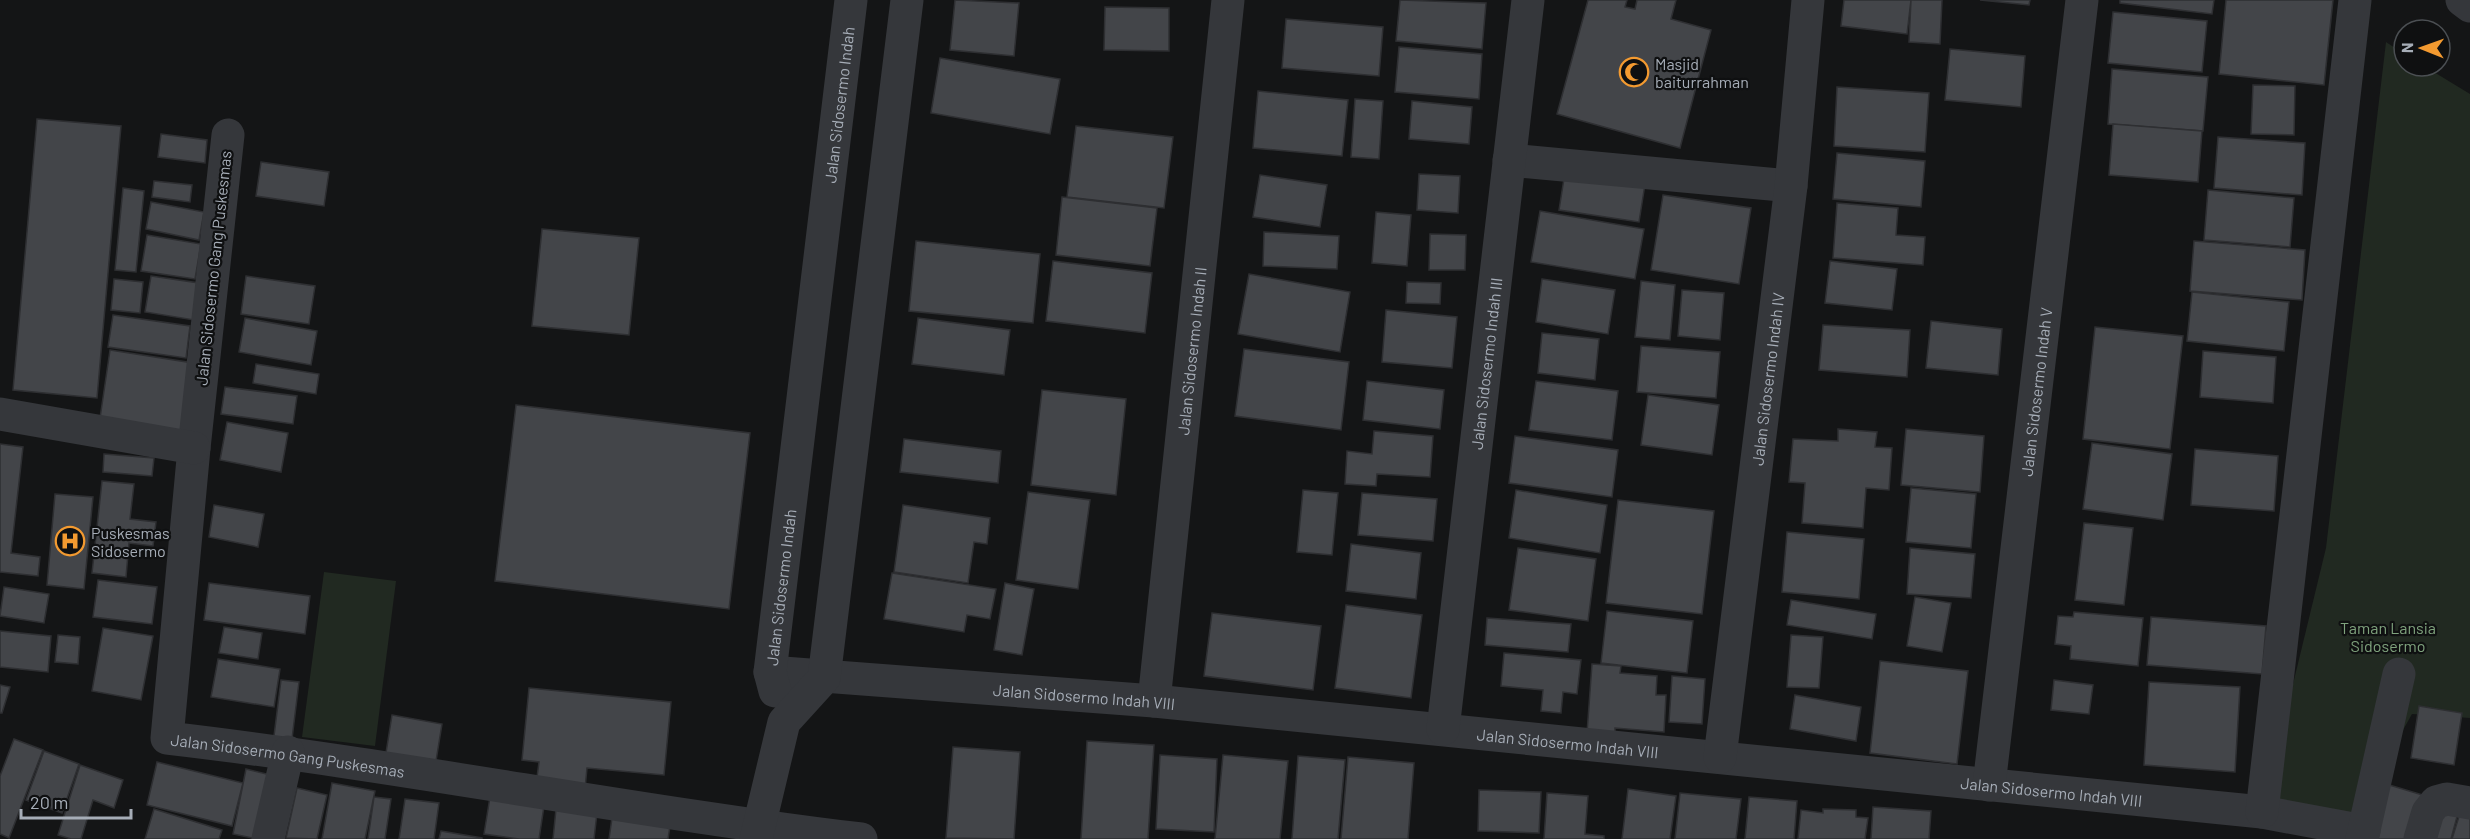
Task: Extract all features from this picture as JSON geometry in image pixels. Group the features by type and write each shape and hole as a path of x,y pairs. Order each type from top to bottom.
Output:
{"street":[{"name":"Jalan Sidosermo Indah","path":"784,722 770,672 850,0"},
{"path":"757,833 784,722 824,678 907,0"},
{"name":"Jalan Sidosermo Indah II","path":"1154,701 1228,0"},
{"name":"Jalan Sidosermo Indah III","path":"1443,729 1528,0"},
{"name":"Jalan Sidosermo Indah IV","path":"1720,757 1791,186 1808,0"},
{"name":"Jalan Sidosermo Indah V","path":"1989,785 2082,0"},
{"path":"2262,812 2355,0"},
{"path":"2462,0 2470,6"},
{"name":"Jalan Sidosermo Gang Puskesmas","path":"228,135 194,448 167,738 288,752 757,833 861,839"},
{"path":"1509,160 1791,186"},
{"path":"0,414 194,448"},
{"name":"Jalan Sidosermo Indah VIII","path":"770,672 824,678 1154,701 2262,812 2363,835"},
{"path":"2363,835 2399,674"},
{"path":"268,839 288,752"},
{"path":"2420,839 2428,812 2436,802 2447,799 2470,803"}],"green space":[{"name":"Taman Lansia Sidosermo","path":"2386,42 2392,46 2392,78 2444,78 2470,94 2470,718 2412,714 2348,828 2262,812 2326,548"},
{"path":"324,572 396,581 375,746 302,737"}],"building":[{"path":"955,0 1019,3 1014,56 950,50"},
{"path":"1400,0 1486,3 1482,49 1396,41"},
{"name":"Masjid baiturrahman","path":"1588,0 1627,0 1625,7 1635,9 1637,0 1676,0 1671,19 1711,30 1680,148 1557,114"},
{"path":"1844,0 1911,0 1907,34 1841,26"},
{"path":"1911,0 1942,0 1940,44 1909,42"},
{"path":"1980,0 2030,0 2029,5"},
{"path":"2120,0 2214,0 2212,14 2120,3"},
{"path":"2226,0 2333,0 2324,85 2219,74"},
{"path":"1105,7 1169,8 1169,51 1104,50"},
{"path":"2113,12 2207,21 2202,72 2108,63"},
{"path":"1286,19 1383,27 1379,76 1282,68"},
{"path":"1399,47 1482,54 1479,99 1395,92"},
{"path":"1950,49 2025,56 2021,107 1945,100"},
{"path":"940,58 1060,79 1050,134 931,113"},
{"path":"2112,69 2208,77 2203,131 2108,124"},
{"path":"2253,85 2295,86 2294,135 2251,134"},
{"path":"1837,87 1929,93 1925,152 1834,146"},
{"path":"1258,91 1348,100 1342,156 1253,148"},
{"path":"1355,99 1383,101 1379,159 1351,157"},
{"path":"1412,101 1472,107 1469,144 1409,139"},
{"path":"37,119 121,126 97,398 13,390"},
{"path":"2113,124 2202,131 2198,182 2109,175"},
{"path":"1076,126 1173,137 1164,208 1067,197"},
{"path":"161,134 207,140 205,163 158,157"},
{"path":"2218,137 2305,143 2302,195 2214,188"},
{"path":"1837,153 1925,161 1921,207 1833,199"},
{"path":"261,162 329,172 324,206 256,196"},
{"path":"1566,166 1646,178 1639,222 1559,210"},
{"path":"1419,174 1460,176 1458,213 1417,210"},
{"path":"1260,175 1327,185 1320,227 1253,217"},
{"path":"154,181 192,185 190,202 152,197"},
{"path":"123,188 144,191 136,272 115,270"},
{"path":"2208,190 2294,198 2290,247 2204,240"},
{"path":"1663,195 1751,208 1739,284 1651,270"},
{"path":"1062,197 1157,208 1150,266 1056,255"},
{"path":"151,202 204,212 199,240 146,229"},
{"path":"1837,203 1898,208 1896,235 1925,237 1923,265 1833,258"},
{"path":"1540,211 1644,229 1635,279 1531,262"},
{"path":"1376,212 1411,215 1407,266 1372,263"},
{"path":"542,229 639,238 629,335 532,326"},
{"path":"1264,232 1339,236 1337,269 1263,266"},
{"path":"1430,234 1466,235 1465,270 1429,270"},
{"path":"147,235 201,244 195,279 141,271"},
{"path":"916,241 1040,254 1033,323 909,311"},
{"path":"2194,241 2305,250 2302,300 2190,291"},
{"path":"1053,261 1152,273 1145,333 1046,321"},
{"path":"1830,261 1897,269 1892,310 1825,303"},
{"path":"1249,274 1350,292 1340,352 1238,334"},
{"path":"151,276 199,283 194,320 145,312"},
{"path":"246,276 315,286 309,324 241,314"},
{"path":"114,279 143,282 140,313 111,310"},
{"path":"1542,279 1615,290 1608,334 1536,322"},
{"path":"1641,281 1675,285 1670,340 1635,337"},
{"path":"1407,282 1441,283 1440,304 1406,303"},
{"path":"1682,290 1724,293 1720,340 1678,336"},
{"path":"2192,292 2289,302 2284,351 2187,341"},
{"path":"1386,310 1457,317 1452,368 1382,362"},
{"path":"113,315 190,326 186,358 108,347"},
{"path":"245,318 317,331 311,365 239,352"},
{"path":"918,318 1010,330 1004,375 912,364"},
{"path":"1931,321 2002,329 1998,375 1926,368"},
{"path":"1823,325 1910,330 1907,377 1819,370"},
{"path":"2095,327 2183,336 2170,449 2083,439"},
{"path":"1542,333 1599,339 1595,380 1538,373"},
{"path":"1641,346 1720,352 1716,398 1637,392"},
{"path":"1244,349 1349,362 1341,430 1235,416"},
{"path":"110,350 193,363 182,438 99,425"},
{"path":"2203,351 2276,357 2273,403 2200,397"},
{"path":"256,364 319,374 316,394 253,383"},
{"path":"1367,381 1444,390 1440,429 1363,420"},
{"path":"1536,381 1618,391 1612,440 1529,430"},
{"path":"225,387 297,396 293,424 221,414"},
{"path":"1042,390 1126,399 1116,495 1031,485"},
{"path":"1648,395 1719,405 1712,455 1641,445"},
{"path":"516,405 750,433 729,609 495,581"},
{"path":"227,422 288,433 281,472 220,460"},
{"path":"1838,429 1877,432 1875,447 1892,448 1889,490 1866,488 1863,528 1802,523 1805,483 1789,482 1793,439 1838,441"},
{"path":"1906,429 1984,436 1980,492 1901,485"},
{"path":"1374,431 1433,436 1430,477 1377,474 1376,486 1345,484 1347,451 1372,454"},
{"path":"1515,436 1618,450 1612,497 1509,483"},
{"path":"904,439 1001,451 998,483 900,472"},
{"path":"2092,443 2172,454 2163,520 2083,509"},
{"path":"0,444 23,447 11,553 40,557 38,576 0,572"},
{"path":"2195,449 2278,456 2274,511 2191,505"},
{"path":"104,454 154,458 152,476 103,472"},
{"path":"102,481 134,484 130,519 156,522 153,546 129,543 126,577 92,573"},
{"path":"1911,488 1976,494 1971,548 1906,542"},
{"path":"1303,490 1338,493 1332,555 1297,552"},
{"path":"1516,490 1607,505 1600,553 1509,538"},
{"path":"1028,492 1090,500 1078,589 1016,580"},
{"path":"1362,493 1437,499 1433,541 1358,535"},
{"name":"Puskesmas Sidosermo","path":"55,494 93,497 84,589 47,585"},
{"path":"1618,500 1714,511 1702,614 1606,603"},
{"path":"214,505 264,514 258,547 209,537"},
{"path":"903,505 990,518 987,544 974,542 968,583 894,572"},
{"path":"2084,523 2133,528 2124,605 2075,600"},
{"path":"1787,532 1864,539 1859,599 1782,592"},
{"path":"1351,544 1421,553 1416,599 1346,591"},
{"path":"1518,548 1596,559 1588,621 1509,610"},
{"path":"1910,548 1975,554 1971,598 1907,594"},
{"path":"892,573 996,589 990,619 967,615 964,632 884,619"},
{"path":"98,580 157,587 152,624 93,617"},
{"path":"209,583 310,596 305,634 204,620"},
{"path":"1005,583 1034,589 1022,655 994,650"},
{"path":"4,587 49,594 44,623 0,616"},
{"path":"1915,597 1951,603 1942,652 1907,646"},
{"path":"1791,600 1876,614 1872,639 1787,625"},
{"path":"1346,605 1422,615 1411,698 1335,688"},
{"path":"1607,611 1693,621 1687,673 1601,663"},
{"path":"2074,612 2143,618 2138,666 2070,659 2071,646 2055,644 2058,616 2073,617"},
{"path":"1212,613 1321,626 1313,690 1204,676"},
{"path":"2151,617 2266,626 2262,674 2147,665"},
{"path":"1487,618 1571,624 1568,652 1485,645"},
{"path":"224,627 262,633 258,659 219,653"},
{"path":"103,628 153,636 141,700 92,691"},
{"path":"0,631 51,636 48,672 0,667"},
{"path":"58,635 80,637 78,664 55,662"},
{"path":"1791,635 1823,637 1819,688 1787,687"},
{"path":"1504,653 1581,660 1577,694 1563,692 1561,713 1541,711 1543,690 1501,686"},
{"path":"218,659 280,669 274,707 211,697"},
{"path":"1880,661 1968,671 1957,764 1870,753"},
{"path":"1592,664 1621,666 1620,673 1657,676 1656,695 1666,695 1664,732 1615,728 1615,735 1587,733"},
{"path":"1672,676 1705,679 1702,724 1669,722"},
{"path":"281,680 299,682 291,747 273,744"},
{"path":"2054,680 2093,685 2089,714 2051,710"},
{"path":"2149,682 2240,687 2235,772 2144,765"},
{"path":"0,685 10,687 2,713 0,713"},
{"path":"529,688 671,702 664,775 587,768 585,789 536,785 539,762 522,760"},
{"path":"1795,695 1861,707 1856,741 1790,729"},
{"path":"2419,706 2462,713 2454,765 2411,758"},
{"path":"392,715 442,724 436,761 386,753"},
{"path":"14,739 43,750 9,838 0,834 0,776"},
{"path":"1087,741 1154,745 1148,839 1081,839"},
{"path":"953,747 1020,752 1014,839 946,838"},
{"path":"44,751 79,764 62,813 26,800"},
{"path":"1160,755 1217,759 1214,832 1156,829"},
{"path":"1223,755 1288,761 1280,839 1215,839"},
{"path":"1298,756 1345,760 1338,839 1292,839"},
{"path":"1348,757 1414,763 1408,839 1341,839"},
{"path":"157,762 243,783 232,826 147,805"},
{"path":"80,765 123,780 114,808 93,800 81,839 71,839 58,835"},
{"path":"246,769 279,777 257,839 233,834"},
{"path":"332,783 375,791 365,839 322,839"},
{"path":"2386,784 2426,796 2414,839 2371,839"},
{"path":"297,788 327,795 317,839 286,838"},
{"path":"1628,789 1676,796 1670,839 1622,839"},
{"path":"1479,790 1541,792 1539,833 1478,831"},
{"path":"1547,793 1588,796 1585,834 1604,836 1604,839 1544,839"},
{"path":"1680,793 1741,799 1736,839 1675,839"},
{"path":"374,797 391,799 385,839 368,839"},
{"path":"490,797 544,806 539,839 519,839 484,834"},
{"path":"1749,797 1797,801 1794,839 1745,839"},
{"path":"405,799 439,803 434,839 399,839"},
{"path":"2434,806 2458,813 2451,839 2425,839"},
{"path":"1873,807 1931,811 1929,839 1871,839"},
{"path":"154,809 222,830 219,839 145,839"},
{"path":"556,809 597,813 594,839 553,839"},
{"path":"1823,809 1856,810 1856,817 1868,818 1865,839 1798,839 1801,810 1823,813"},
{"path":"2461,810 2470,813 2470,839 2452,839"},
{"path":"612,818 670,826 668,839 609,839"},
{"path":"441,831 482,838 482,839 439,839"}],"place":[{"name":"Masjid baiturrahman","path":"1634,72"},
{"name":"Puskesmas Sidosermo","path":"70,541"}]}
